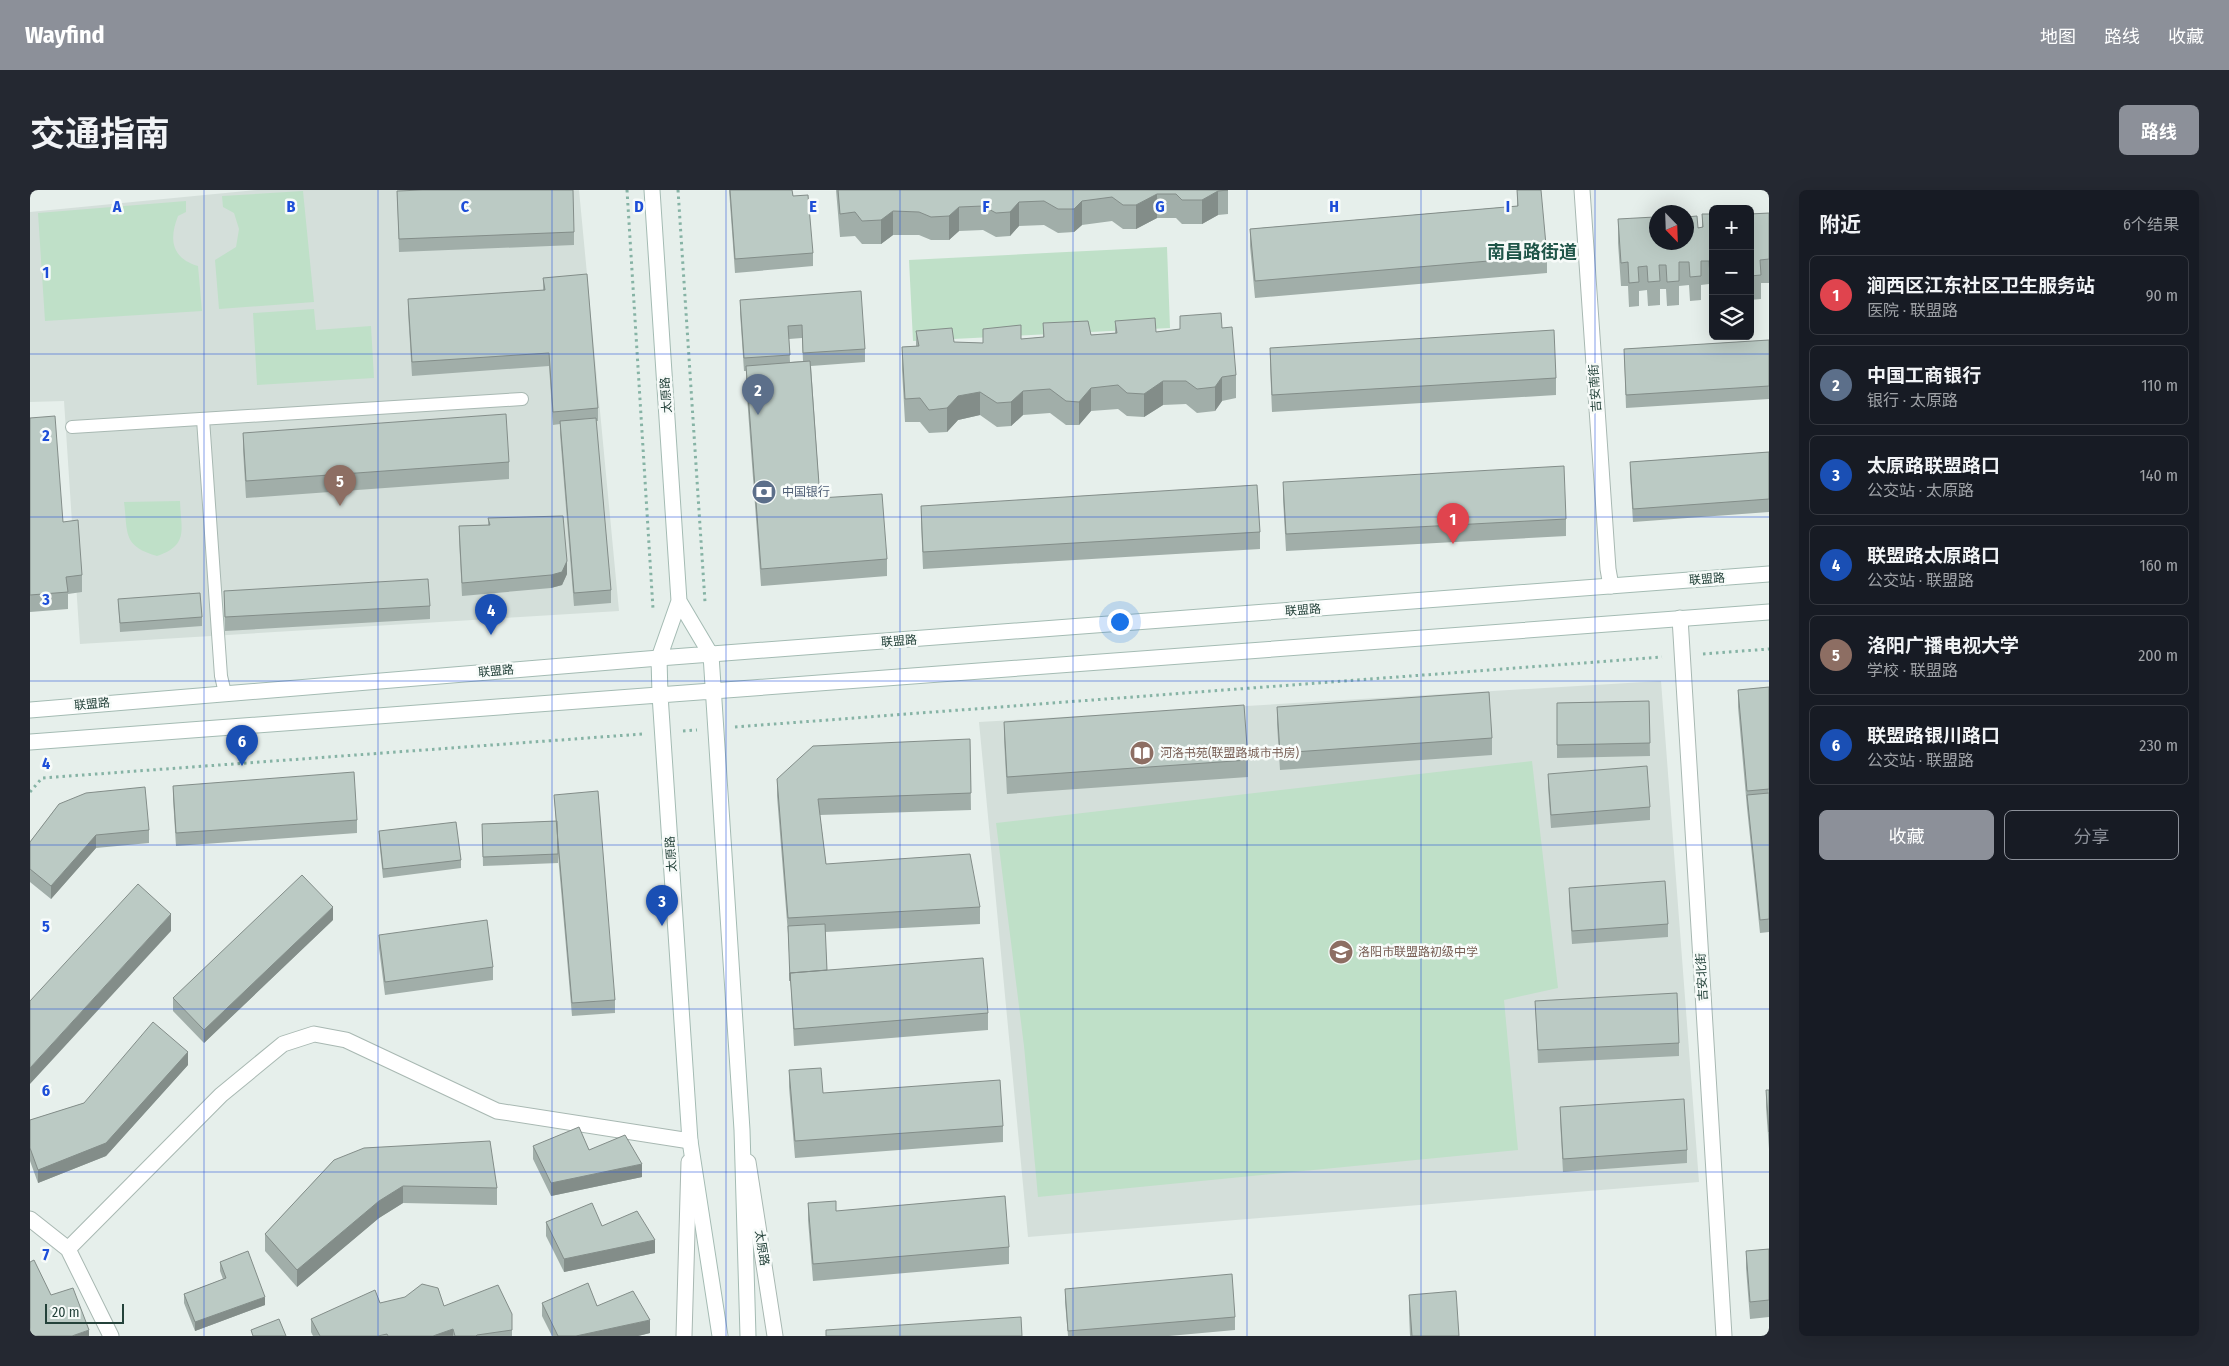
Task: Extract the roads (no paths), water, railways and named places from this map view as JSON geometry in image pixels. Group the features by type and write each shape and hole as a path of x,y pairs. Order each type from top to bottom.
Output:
{"main road":[{"name":"太原路","path":"652,190 679,601 659,658 660,695 690,1141 720,1336"},
{"name":"吉安南街","path":"1582,190 1607,560 1611,586"},
{"name":"联盟路","path":"30,710 659,658 1769,574"},
{"name":"太原路","path":"679,601 711,655 742,1130 748,1336"},
{"path":"30,742 1769,612"},
{"name":"吉安北街","path":"1680,618 1724,1336"},
{"path":"68,1249 221,1095 283,1044 314,1034 346,1040 497,1111 690,1141"},
{"name":"太原路","path":"742,1130 775,1336"},
{"name":"太原路","path":"684,1336 690,1141"},
{"path":"30,1219 68,1249 111,1336"}],"lane":[{"path":"72,428 522,399"},
{"path":"203,419 221,676 225,693"}],"place":[{"name":"中国工商银行","path":"758,415"},
{"name":"中国银行","path":"764,492"},
{"name":"洛阳广播电视大学","path":"340,506"},
{"name":"涧西区江东社区卫生服务站","path":"1453,544"},
{"name":"联盟路太原路口","path":"491,635"},
{"name":"河洛书苑(联盟路城市书房)","path":"1142,753"},
{"name":"联盟路银川路口","path":"242,766"},
{"name":"太原路联盟路口","path":"662,926"},
{"name":"洛阳市联盟路初级中学","path":"1341,952"}],"district":[{"name":"南昌路街道","path":"1532,252"}]}
